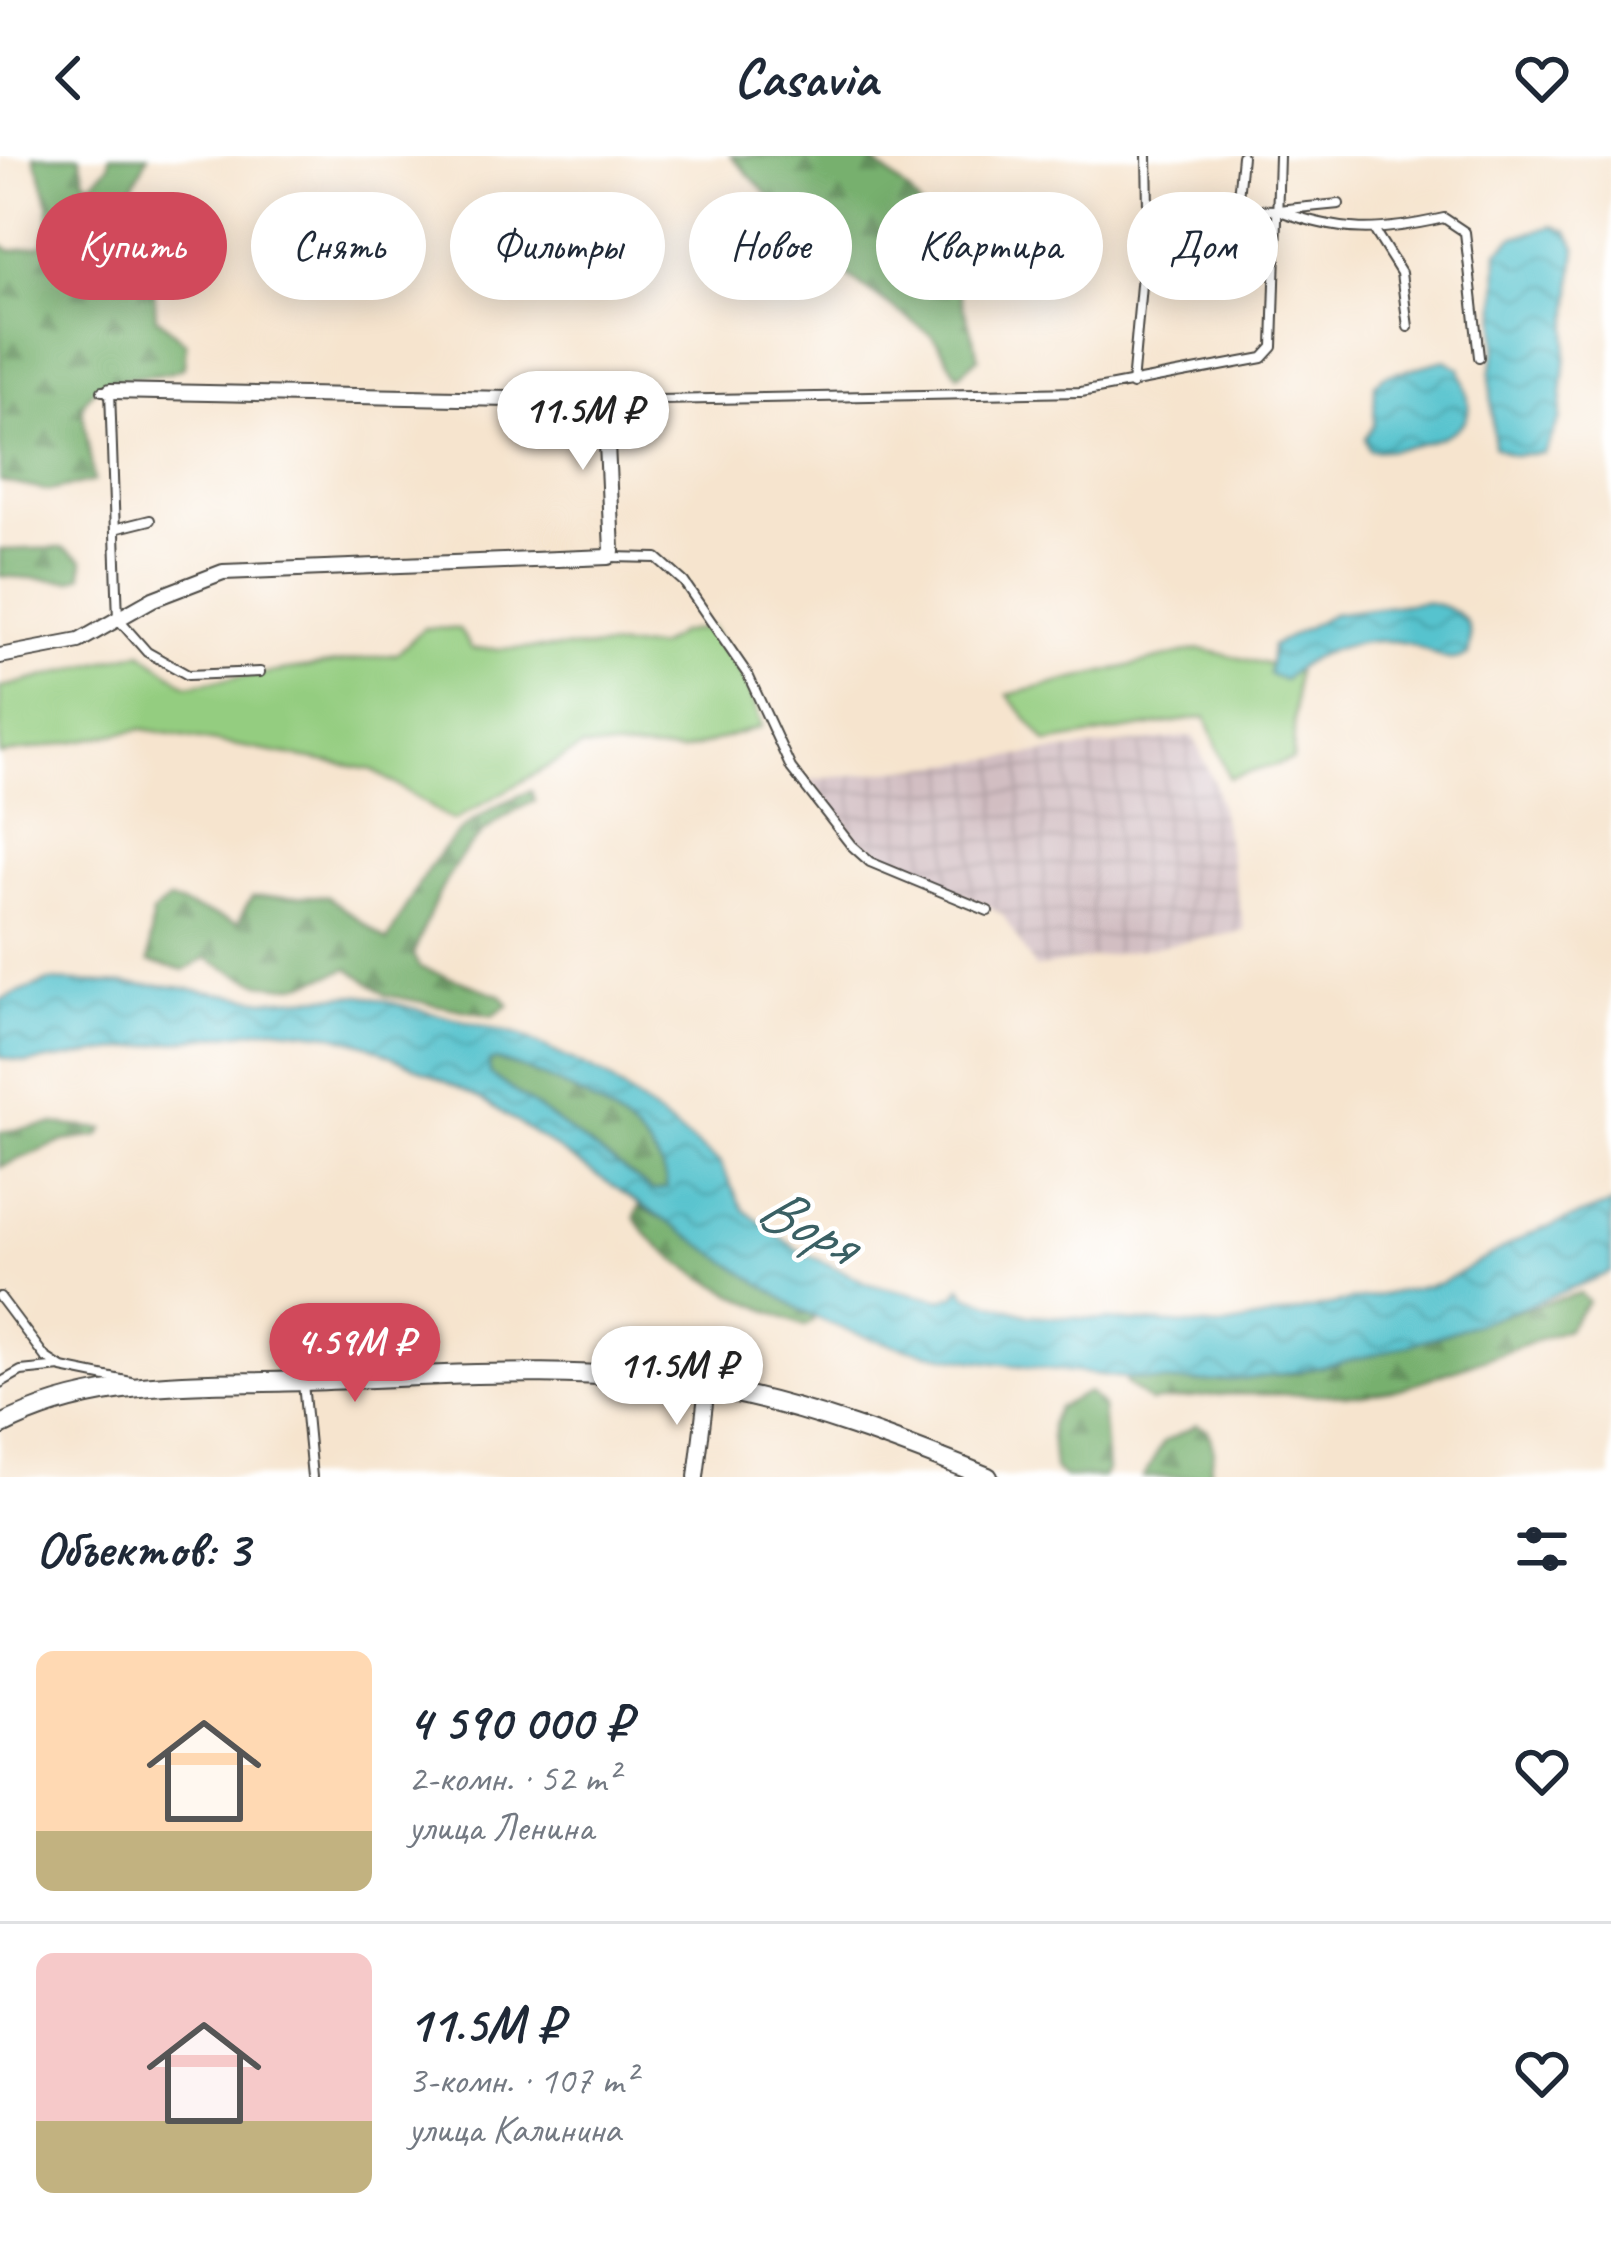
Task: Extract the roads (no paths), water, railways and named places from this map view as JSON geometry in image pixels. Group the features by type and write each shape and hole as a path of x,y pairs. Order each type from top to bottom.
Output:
{"street":[{"path":"0,656 79,640 196,578 223,572 608,557 604,401 106,391"},
{"path":"0,1426 70,1396 140,1386 513,1374 707,1387 844,1423 987,1477"},
{"path":"696,1477 707,1387"}],"lane":[{"path":"1147,156 1148,192"},
{"path":"1239,192 1242,156"},
{"path":"1278,192 1279,156"},
{"path":"1278,210 1340,204"},
{"path":"1278,210 1311,223 1376,233 1444,218 1465,232 1479,357"},
{"path":"1376,233 1401,273 1408,327"},
{"path":"1132,385 1140,300"},
{"path":"604,401 1002,396 1132,385 1269,354 1274,347 1275,300"},
{"path":"106,391 118,528 118,619 147,652 188,674 260,672"},
{"path":"118,528 150,520"},
{"path":"608,557 657,559 685,582 748,675 791,768 861,854 988,911"},
{"path":"0,1297 45,1357 62,1368"},
{"path":"0,1383 21,1371 62,1368 108,1373 140,1386"},
{"path":"303,1381 312,1477"}],"water":[{"path":"1553,226 1568,232 1576,248 1560,419 1544,453 1512,455 1494,446 1490,374 1496,348 1498,251 1514,237"},
{"path":"1445,360 1460,368 1466,392 1468,410 1461,424 1423,443 1369,450 1365,438 1374,425 1375,384 1384,376"},
{"path":"1424,602 1462,616 1470,632 1468,655 1445,658 1407,643 1375,641 1324,653 1284,680 1269,674 1272,646 1332,614"},
{"path":"49,981 169,986 265,1000 362,995 521,1036 605,1076 719,1162 743,1209 795,1248 869,1284 942,1300 956,1295 961,1286 968,1296 1029,1315 1221,1327 1441,1283 1529,1234 1611,1204 1611,1272 1408,1345 1247,1379 1157,1381 948,1357 862,1336 802,1311 480,1098 368,1045 330,1034 273,1028 28,1063 0,1057 0,1000","holes":["496,1060 572,1090 624,1124 660,1165 667,1188 653,1191 490,1074 489,1062"]}],"water label":[{"name":"Воря","path":"807,1224"}]}
